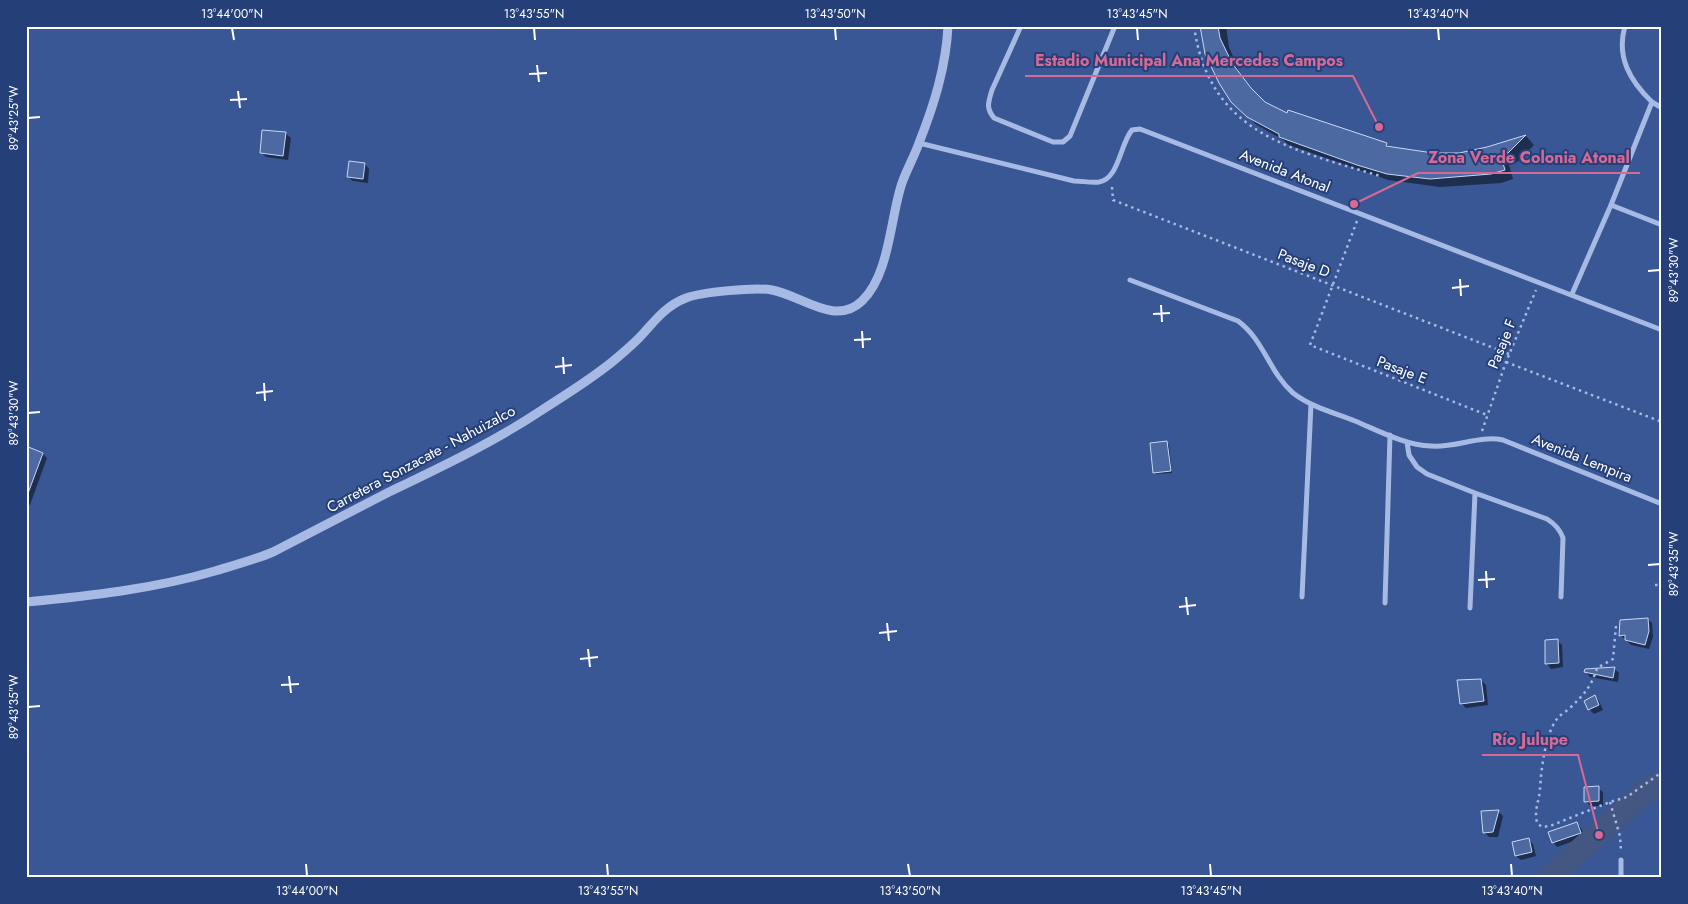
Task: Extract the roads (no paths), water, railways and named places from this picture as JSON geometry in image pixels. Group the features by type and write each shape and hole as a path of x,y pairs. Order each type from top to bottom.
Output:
{"street":[{"name":"Carretera Sonzacate - Nahuizalco","path":"26,602 75,598 168,584 264,556 472,451 541,411 606,367 639,338 663,310 685,298 703,293 763,289 780,292 824,309 843,311 858,305 868,295 884,257 902,183 920,143 937,92 945,62 948,26"},
{"path":"1020,26 992,90 988,101 988,111 994,118 1053,142 1063,142 1070,136 1115,26"},
{"path":"1625,26 1621,47 1626,68 1637,87 1652,102 1662,108"},
{"path":"1572,294 1652,102"},
{"name":"Avenida Atonal","path":"920,143 1074,181 1092,182 1106,180 1114,172 1126,136 1132,130 1140,130 1539,281 1662,330"},
{"path":"1610,204 1662,225"},
{"path":"1130,280 1238,321 1248,328 1280,379 1294,393 1311,404 1407,442 1409,455 1416,467 1427,474 1547,518 1561,530 1563,538 1561,597"},
{"path":"1302,597 1311,404"},
{"path":"1385,603 1390,435"},
{"name":"Avenida Lempira","path":"1407,442 1431,446 1451,445 1491,438 1503,440 1662,504"},
{"path":"1470,608 1475,493"},
{"path":"1620,878 1621,860"}],"waterway":[{"path":"1549,878 1648,789 1662,783"}],"place":[{"name":"Estadio Municipal Ana Mercedes Campos","path":"1379,127"},
{"name":"Zona Verde Colonia Atonal","path":"1354,204"},
{"name":"Río Julupe","path":"1599,835"}]}
